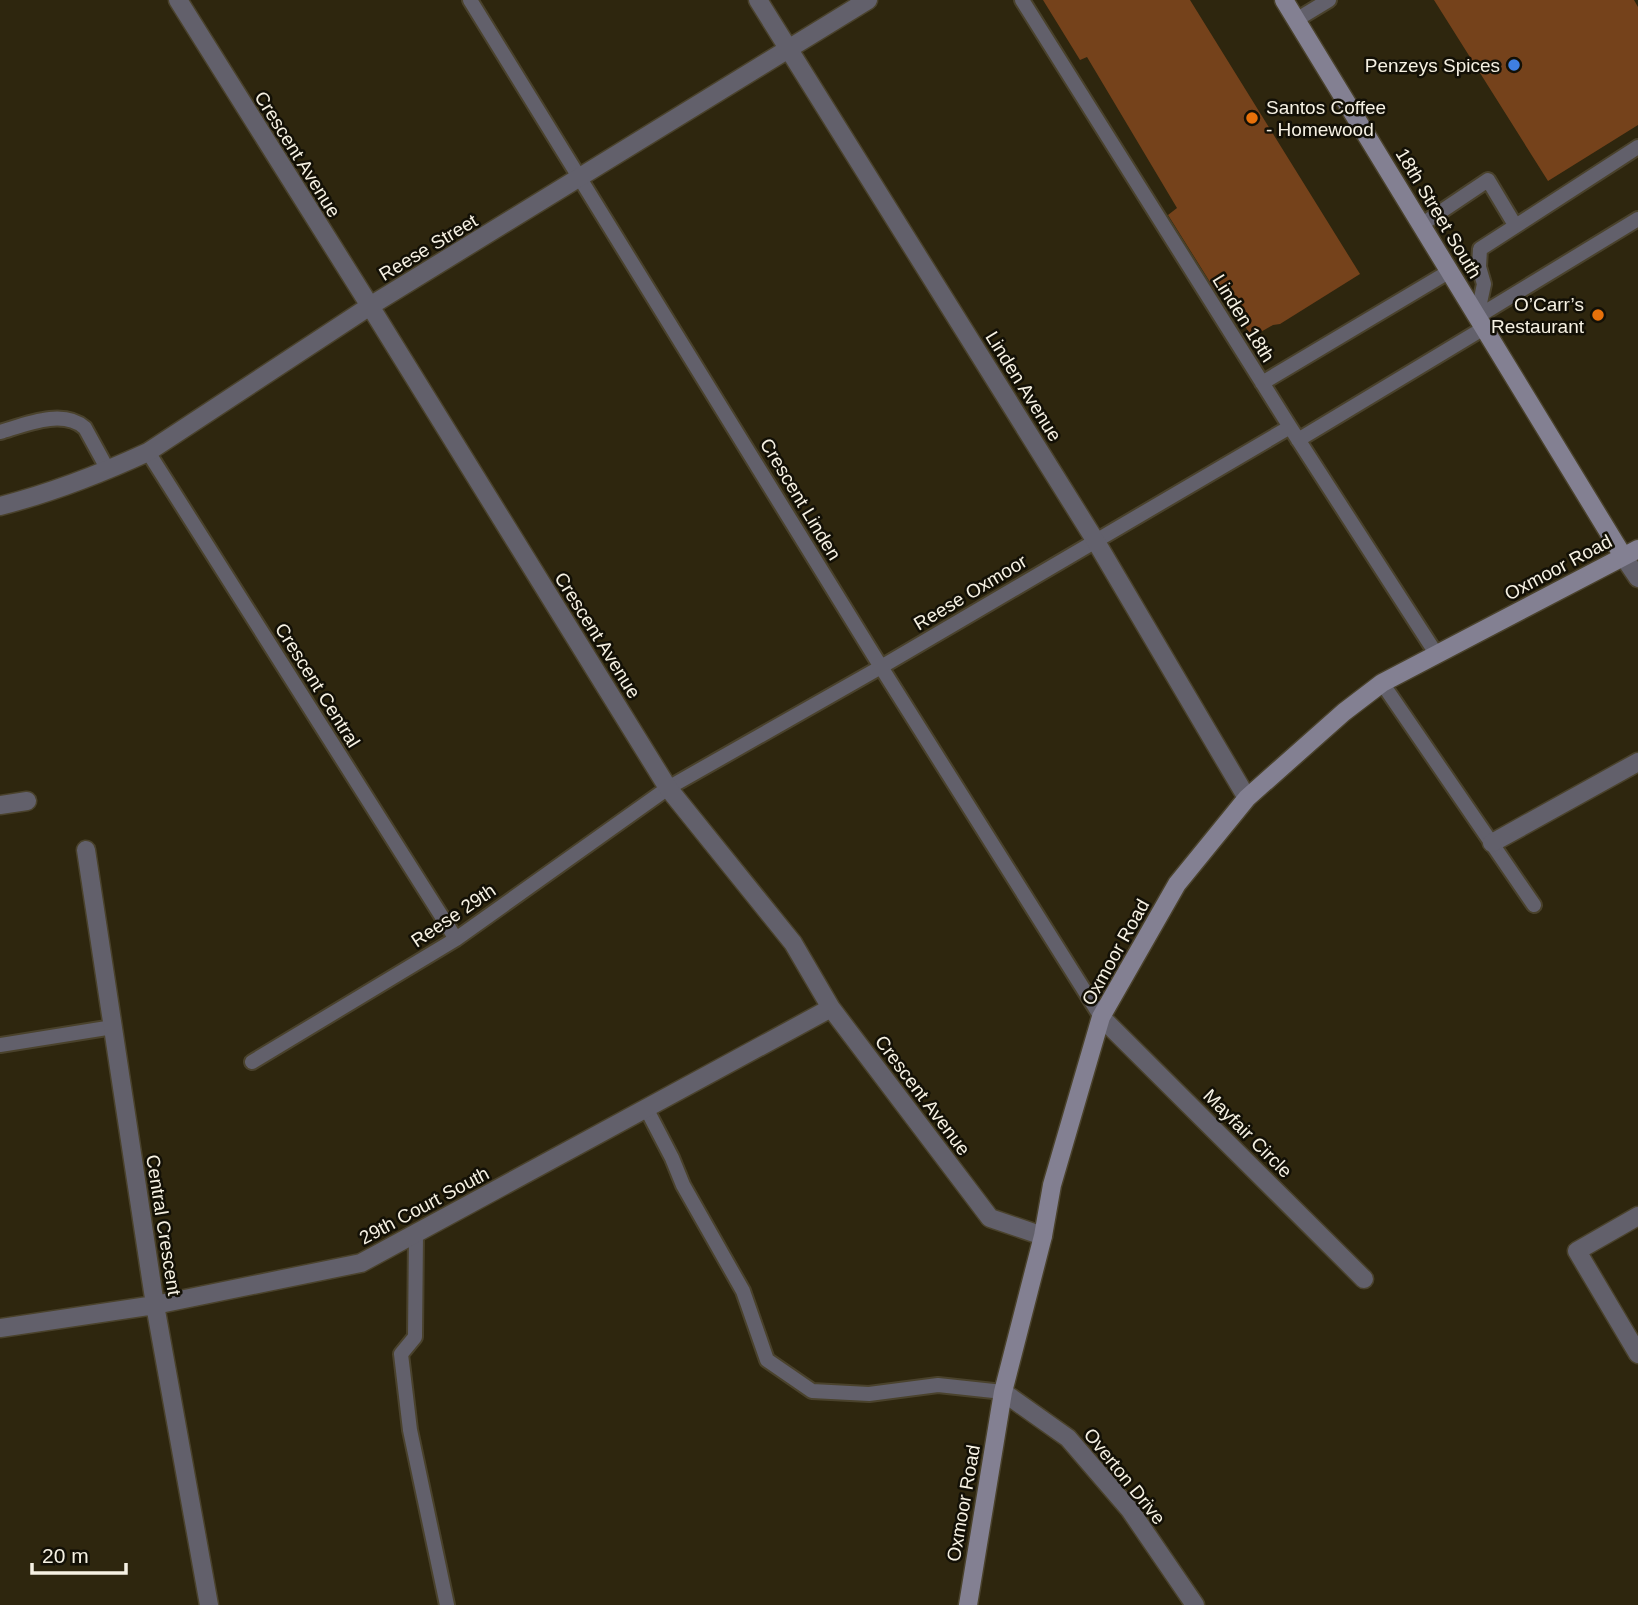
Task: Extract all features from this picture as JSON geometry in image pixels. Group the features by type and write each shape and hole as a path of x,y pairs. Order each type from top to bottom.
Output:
{"main road":[{"name":"18th Street South","path":"1284,0 1481,322 1631,552"},
{"name":"Oxmoor Road","path":"968,1605 1003,1392 1043,1236 1052,1185 1101,1017 1177,884 1247,798 1344,712 1382,683 1631,552"}],"street":[{"name":"Crescent Avenue","path":"178,0 668,789 793,943 831,1009 990,1218 1043,1236"},
{"name":"Linden Avenue","path":"758,0 1095,540 1247,798"},
{"name":"Reese Street","path":"0,506 38,497 148,452 370,306 868,0"},
{"path":"1631,552 1638,578"},
{"path":"1492,843 1638,762"},
{"path":"0,805 27,801"},
{"name":"Central Crescent","path":"86,850 155,1305 209,1605"},
{"name":"29th Court South","path":"0,1328 155,1305 361,1263 831,1009"},
{"name":"Mayfair Circle","path":"1101,1017 1364,1279"},
{"path":"1638,1216 1577,1251 1638,1353"},
{"name":"Overton Drive","path":"1003,1392 1068,1438 1130,1510 1195,1605"}],"lane":[{"name":"Crescent Linden","path":"471,0 881,667 1101,1017"},
{"name":"Linden 18th","path":"1022,0 1262,383 1437,655"},
{"path":"1296,20 1329,0"},
{"path":"1481,322 1484,284 1479,267 1480,249 1638,147"},
{"path":"1421,225 1488,180 1515,225"},
{"name":"Reese Oxmoor","path":"668,789 1095,540 1294,433 1481,322 1638,220"},
{"path":"1262,383 1450,271"},
{"path":"0,432 57,419 79,422 108,470"},
{"name":"Crescent Central","path":"148,452 456,939"},
{"path":"1382,683 1534,905"},
{"name":"Reese 29th","path":"252,1062 456,939 668,789"},
{"path":"0,1045 113,1027"},
{"path":"646,1108 683,1185 743,1292 767,1360 812,1391 869,1394 939,1385 1003,1392"},
{"path":"416,1233 415,1337 401,1354 410,1430 447,1605"}],"building":[{"path":"1043,0 1190,0 1360,274 1280,324 1252,337 1241,320 1246,315 1226,282 1215,290 1168,215 1177,208 1087,57 1080,60"},
{"path":"1434,0 1634,0 1638,7 1638,125 1548,181"}],"place":[{"name":"Penzeys Spices","path":"1514,65"},
{"name":"Santos Coffee - Homewood","path":"1252,118"},
{"name":"O’Carr’s Restaurant","path":"1598,315"}]}
